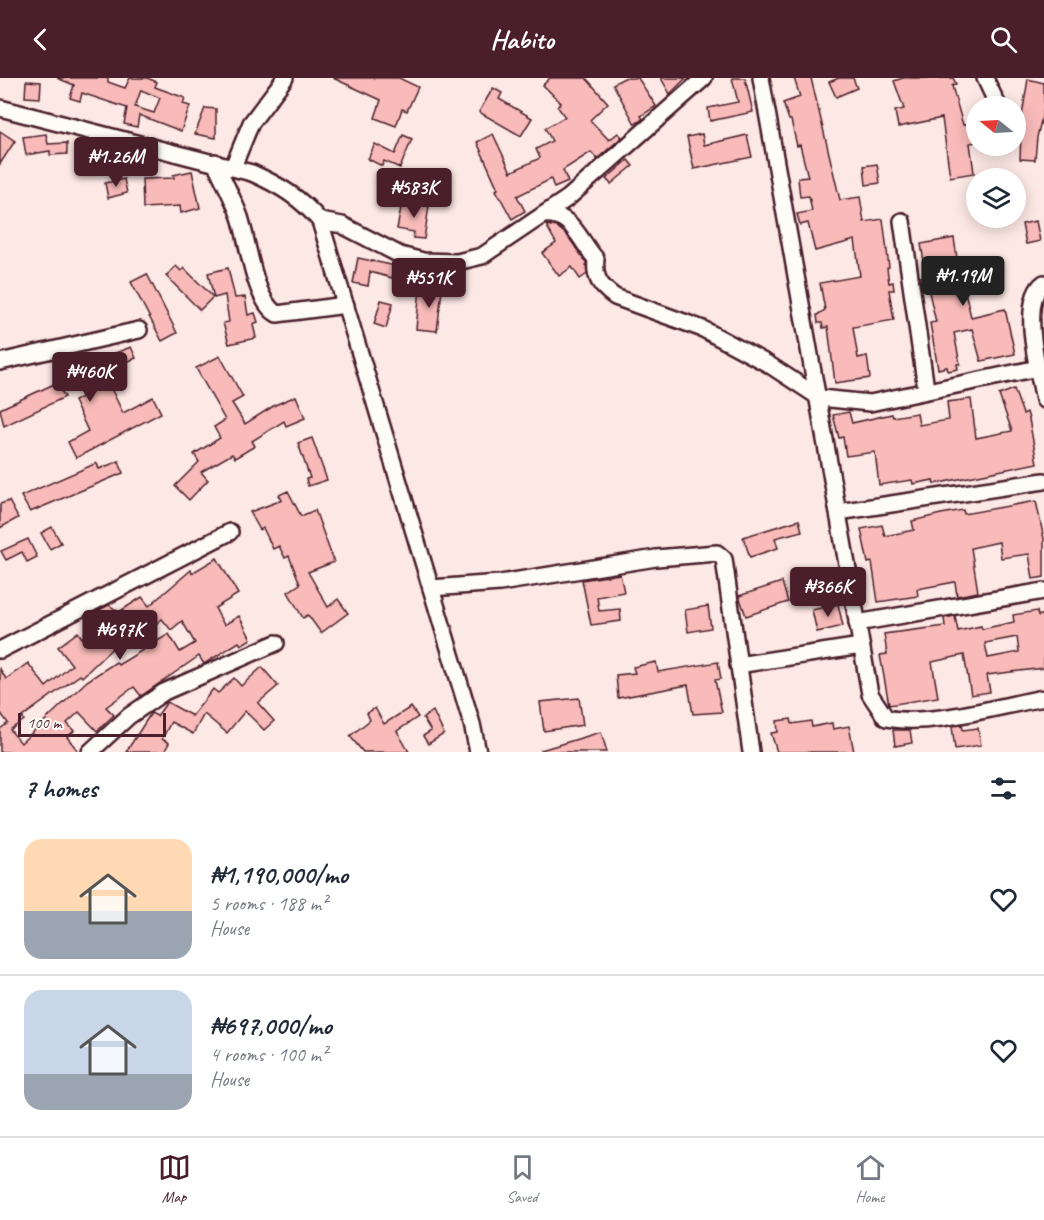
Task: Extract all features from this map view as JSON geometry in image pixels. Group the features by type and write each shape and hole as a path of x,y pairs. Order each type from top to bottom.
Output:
{"street":[{"path":"233,167 250,123 285,78"},
{"path":"320,221 342,225 400,255 423,261 457,262 482,256 568,198 704,78"},
{"path":"761,78 820,398 870,694 886,718 902,721 934,718 1044,698"},
{"path":"985,78 993,96"},
{"path":"0,108 233,167 279,185 309,208 320,221 478,752"},
{"path":"216,162 239,214 259,287 272,311 277,314 346,305"},
{"path":"543,214 554,213 574,226 587,250 596,259 595,275 603,289 615,297 703,329 768,364 820,398 870,403 926,389 1038,368"},
{"path":"902,221 926,389"},
{"path":"328,244 342,225"},
{"path":"1044,283 1037,288 1030,308 1044,400"},
{"path":"0,362 139,330"},
{"path":"838,512 1044,481"},
{"path":"0,650 230,532"},
{"path":"431,588 500,583 656,558 717,553 724,559 751,752"},
{"path":"857,623 1044,591"},
{"path":"90,752 129,716 164,692 276,643"},
{"path":"738,665 861,646"}],"building":[{"path":"57,78 108,78 108,82 125,88 130,78 147,78 157,82 155,87 185,98 183,104 190,106 181,131 139,115 137,127 124,124 127,108 82,93 80,101 70,98 74,85","holes":["141,90 160,98 154,113 135,107"]},
{"path":"333,78 399,78 418,87 407,111 402,109 396,126 375,118 381,100"},
{"path":"550,78 586,78 608,103 590,120 609,140 618,133 622,137 597,159 591,152 563,170 568,182 554,188 551,179 517,196 525,211 512,219 496,190 498,189 477,142 493,134 511,172 540,158 536,149 552,141 545,128 565,117 557,106 561,103 543,85"},
{"path":"624,78 638,78 656,106 641,116 643,119 635,124 613,84"},
{"path":"661,78 686,78 670,94"},
{"path":"732,78 745,78 753,112 710,121 708,108 738,102"},
{"path":"794,78 811,78 840,200 860,197 864,222 883,219 889,283 893,282 894,290 889,290 894,320 853,327 858,358 867,356 870,378 835,383 828,327 823,328 822,323 818,323 817,315 825,310 820,283 860,276 855,240 815,251 808,223 800,225 797,214 812,211 809,196 800,197 798,178 808,177 800,145 797,146 791,120 789,120 783,103 800,97"},
{"path":"839,78 853,78 857,88 836,97 829,82"},
{"path":"903,78 953,78 956,84 952,86 963,125 966,125 966,156 972,156 973,168 966,168 966,174 950,177 942,118 898,127 895,111 904,109 894,81"},
{"path":"1028,79 1044,83 1044,109 1037,137 1035,160 1020,159 1020,156 1026,156 1025,96"},
{"path":"26,81 41,82 40,98 25,97"},
{"path":"493,88 502,93 499,99 532,118 521,136 479,112"},
{"path":"205,108 216,109 216,138 195,134"},
{"path":"0,131 15,141 0,164"},
{"path":"46,134 48,144 67,143 67,154 50,155 50,151 26,155 23,137"},
{"path":"702,134 704,145 747,135 752,157 694,169 687,137"},
{"path":"403,135 412,139 400,168 384,161 382,166 368,159 375,144 395,154"},
{"path":"92,149 118,156 123,175 88,167"},
{"path":"628,160 633,166 611,184 606,179"},
{"path":"877,164 880,183 866,185 864,166"},
{"path":"192,171 200,208 181,213 180,206 143,208 142,179 174,178 173,175"},
{"path":"124,179 127,193 108,198 105,183"},
{"path":"402,202 429,206 424,239 413,238 414,232 397,229"},
{"path":"1036,221 1040,241 1026,244 1023,228 1026,228 1026,223"},
{"path":"546,225 557,227 567,235 586,262 587,274 580,279 572,267 559,276 542,253 556,243"},
{"path":"954,238 958,265 999,258 1002,276 963,283 971,317 1005,309 1015,354 981,361 972,329 954,333 960,364 957,364 958,369 948,371 947,367 938,369 930,323 936,322 928,288 922,289 920,277 948,271 946,259 924,262 921,244"},
{"path":"358,258 396,266 392,278 370,272 368,286 353,283"},
{"path":"176,266 181,271 184,268 213,297 200,310 166,276"},
{"path":"228,268 235,298 245,297 248,315 255,313 258,322 253,324 256,338 229,344 223,323 229,322 225,295 214,298 208,273"},
{"path":"147,274 177,333 162,341 131,282"},
{"path":"420,288 442,290 437,331 416,329"},
{"path":"381,300 393,303 386,328 374,324"},
{"path":"131,347 136,358 126,362 128,367 105,376 123,413 153,397 161,413 76,458 68,442 88,431 74,401 89,393 84,379 60,389 65,397 4,426 0,409 65,379 63,373"},
{"path":"220,356 243,397 232,403 245,424 275,405 296,396 305,418 286,426 284,421 252,441 255,446 235,458 232,454 201,472 208,480 189,500 175,486 199,462 194,454 220,438 214,427 225,420 196,368"},
{"path":"1014,389 1023,414 1027,412 1037,463 934,484 933,480 913,484 912,480 879,485 875,452 846,456 843,437 839,438 833,415 849,412 852,423 892,414 893,417 917,413 919,425 949,420 947,402 971,399 976,438 1012,431 999,395"},
{"path":"312,438 327,480 308,486 306,479 310,478 298,443"},
{"path":"119,461 123,473 30,512 21,496 97,463 99,469"},
{"path":"288,491 301,516 315,510 334,562 308,572 328,607 338,599 348,613 321,633 308,615 303,618 288,592 300,584 289,556 285,558 279,546 273,549 263,528 260,530 250,512 282,500 279,495"},
{"path":"9,501 18,518 0,528 0,504"},
{"path":"1036,501 1044,539 1044,577 1033,579 1029,554 1001,558 999,542 971,548 978,592 957,596 955,582 917,589 918,596 878,602 872,562 868,563 861,529 882,525 885,536 914,530 912,521 941,514 963,510 964,514"},
{"path":"799,520 802,531 775,538 778,548 750,557 743,537"},
{"path":"52,527 61,543 50,549 41,533"},
{"path":"28,539 37,557 27,562 22,552 6,560 1,551"},
{"path":"217,558 238,594 215,608 224,625 239,616 251,639 241,645 239,642 204,664 199,656 141,696 134,687 106,707 114,715 97,731 79,712 67,723 74,731 67,737 79,752 0,752 0,729 8,723 0,712 0,669 6,679 28,663 46,687 72,665 58,647 78,632 82,638 104,616 99,610 109,605 119,612 142,597 149,606 191,570 192,573","holes":["162,619 171,630 182,621 195,643 180,652 169,634 118,665 116,662 87,681 21,743 10,730 24,720 22,717 80,675 82,677 123,638 129,645"]},
{"path":"620,574 624,592 597,597 599,611 620,609 621,621 591,625 582,580"},
{"path":"782,582 788,602 746,616 739,596"},
{"path":"838,604 843,626 817,632 812,610"},
{"path":"708,606 711,628 688,632 685,610"},
{"path":"1037,611 1038,616 1044,614 1044,668 987,675 990,692 971,695 964,655 932,662 938,697 889,705 880,655 887,654 884,634 945,626 944,618 955,616 958,631 981,626 982,629 1014,622 1013,615","holes":["1017,637 1019,652 988,658 985,643"]},
{"path":"656,662 658,672 718,662 721,679 715,680 722,712 693,714 688,685 618,698 616,675 635,673 633,667"},
{"path":"262,667 278,686 258,703 274,721 264,730 245,711 227,733 204,714 193,734 171,722 162,739 169,743 164,752 126,752 151,713 157,716 167,702 192,716 213,689 218,693 234,678 241,686"},
{"path":"579,698 583,725 544,731 540,702"},
{"path":"411,707 418,717 397,731 409,752 363,752 350,736 370,720 367,713 375,708 384,724"},
{"path":"433,711 444,734 428,744 423,736 431,731 423,718"},
{"path":"791,719 792,724 811,721 812,727 832,723 833,729 849,726 854,752 777,752 771,733 778,732 777,721"},
{"path":"962,725 963,730 978,728 981,745 955,749 952,726"},
{"path":"893,730 910,730 912,743 895,746"},
{"path":"601,732 607,752 542,752 541,750"}]}
